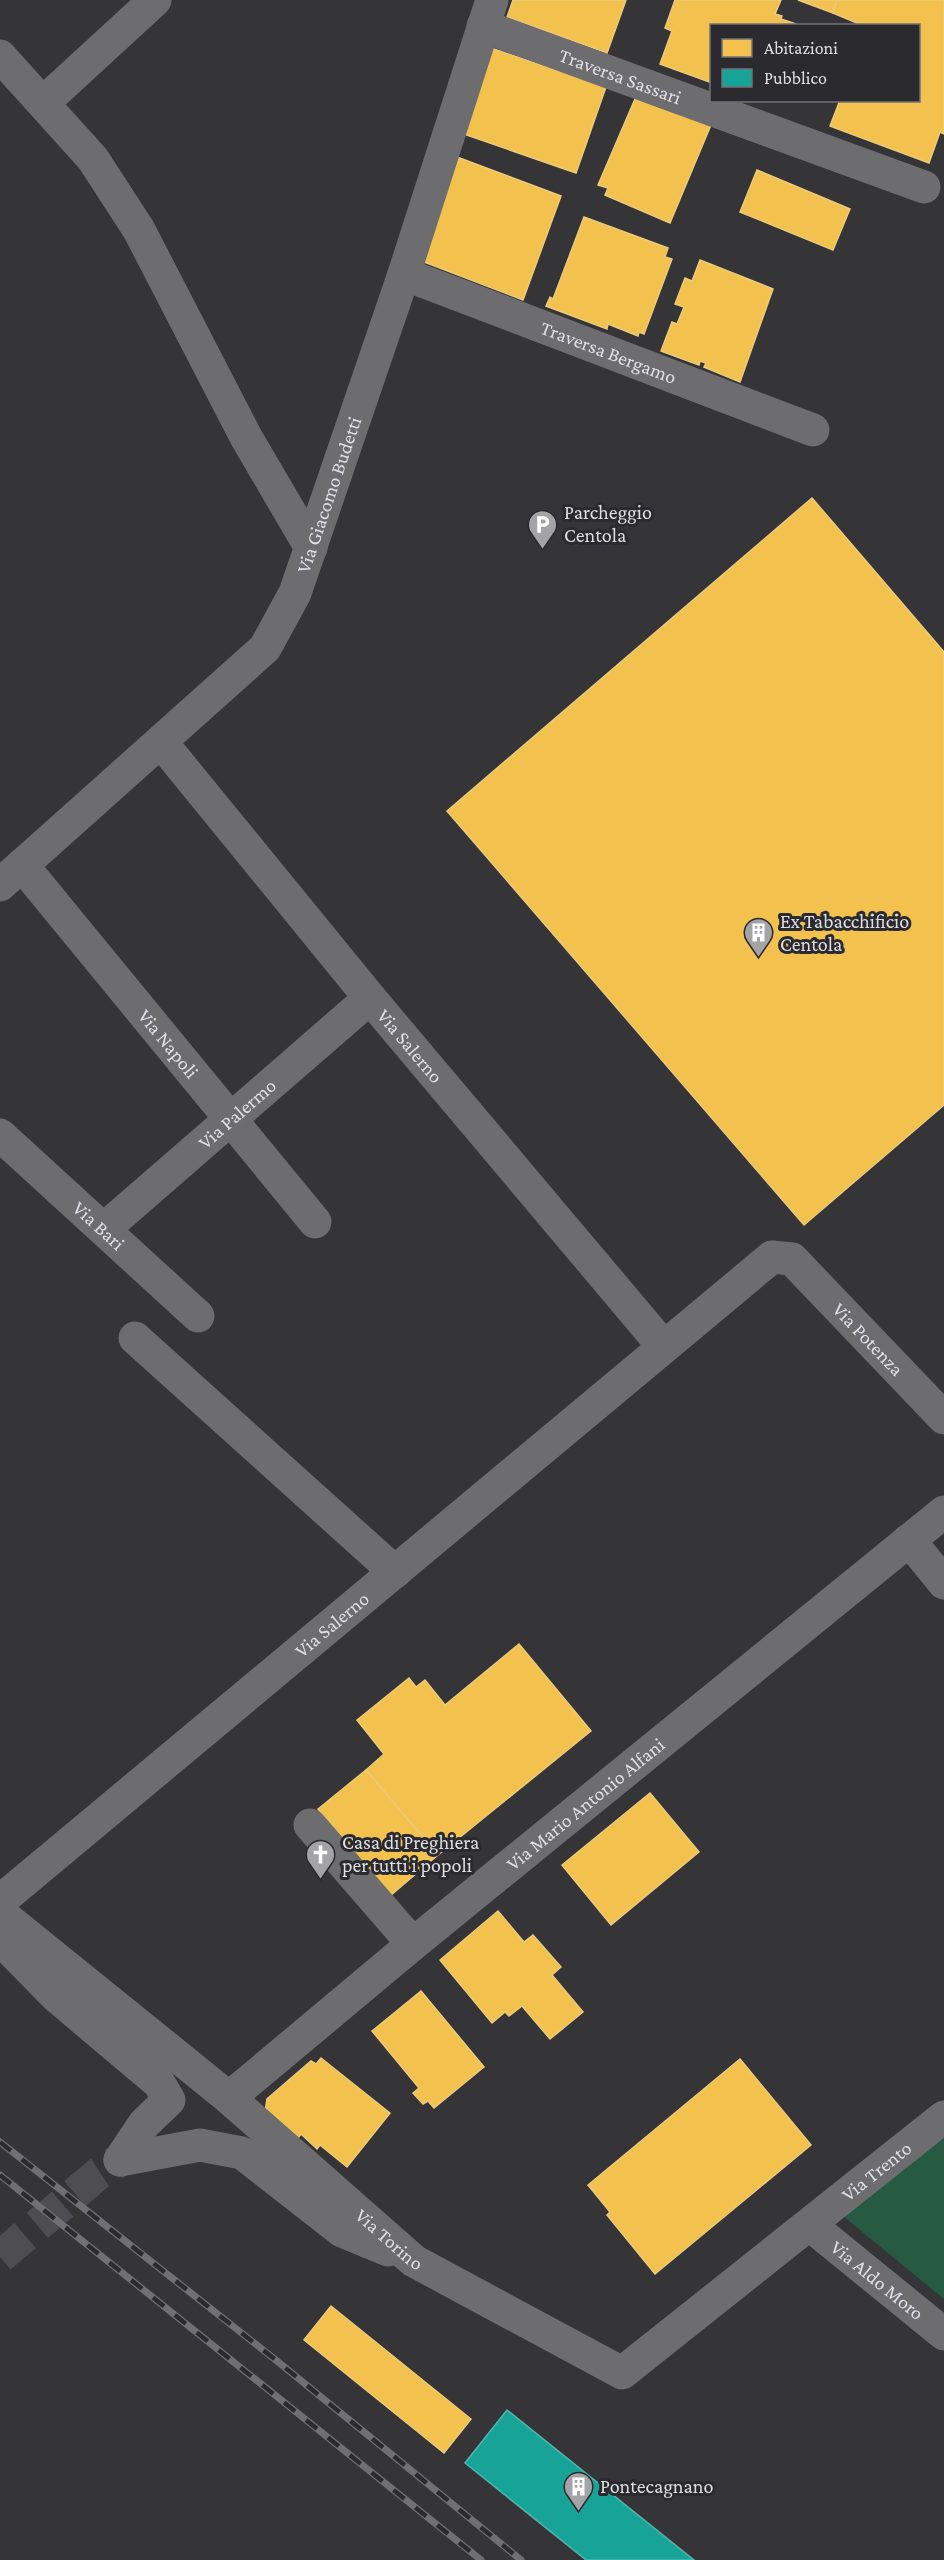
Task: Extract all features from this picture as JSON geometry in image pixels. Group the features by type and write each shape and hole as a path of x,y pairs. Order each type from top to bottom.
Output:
{"street":[{"path":"43,103 155,0"},
{"name":"Traversa Sassari","path":"488,13 710,102"},
{"name":"Via Giacomo Budetti","path":"11,875 265,648 295,593 404,274 488,13"},
{"path":"0,56 93,159 139,230 246,437 310,548"},
{"name":"Traversa Sassari","path":"711,102 924,187"},
{"name":"Traversa Bergamo","path":"404,274 813,430"},
{"name":"Via Salerno","path":"161,742 370,998 664,1347"},
{"name":"Via Napoli","path":"11,875 231,1119 315,1222"},
{"name":"Via Palermo","path":"104,1229 370,998"},
{"name":"Via Bari","path":"0,1135 198,1316"},
{"name":"Via Salerno","path":"0,1901 772,1257 792,1259"},
{"name":"Via Potenza","path":"792,1259 944,1418"},
{"path":"135,1338 395,1572"},
{"name":"Via Mario Antonio Alfani","path":"229,2098 413,1944 944,1512"},
{"path":"909,1540 944,1583"},
{"path":"310,1825 413,1944"},
{"name":"Via Torino","path":"0,1913 229,2098 414,2261 622,2373 810,2225"},
{"path":"0,1926 8,1947 57,1997 159,2083 169,2100 144,2124 120,2160 200,2145 242,2153 342,2231 414,2261"},
{"name":"Via Trento","path":"810,2225 944,2117"},
{"name":"Via Aldo Moro","path":"810,2225 944,2334"}],"green space":[{"path":"944,2138 944,2299 843,2216"}],"building: Abitazioni":[{"path":"513,0 626,0 607,53 507,17"},
{"path":"675,0 781,0 775,14 782,16 781,19 796,24 710,24 710,82 660,64 672,31 665,28"},
{"path":"798,0 837,0 833,13"},
{"path":"837,0 944,0 944,134 940,132 929,163 830,126 839,102 920,102 920,24 859,24 833,13"},
{"path":"491,48 606,87 576,173 461,133"},
{"path":"645,98 711,125 670,223 605,195 608,188 598,185 635,99 643,102"},
{"path":"457,157 561,196 523,300 419,260"},
{"path":"757,170 850,209 833,250 740,212"},
{"path":"584,217 668,248 665,257 672,259 644,334 639,332 638,336 608,324 607,329 546,306 550,297 553,299"},
{"path":"700,260 773,289 740,382 704,367 706,363 700,361 699,365 661,351 672,322 677,324 684,307 675,304 685,278 692,281"},
{"name":"Ex Tabacchificio Centola","path":"812,498 944,652 944,1105 804,1225 447,811"},
{"path":"519,1644 591,1731 438,1855 366,1770 384,1754 357,1720 409,1678 416,1687 425,1680 445,1705"},
{"path":"366,1770 438,1855 390,1896 318,1809"},
{"path":"650,1793 699,1852 611,1925 562,1865"},
{"path":"498,1911 524,1942 533,1935 561,1967 552,1975 583,2012 550,2039 522,2006 509,2016 505,2012 492,2023 440,1960"},
{"path":"421,1991 484,2067 434,2108 428,2101 423,2104 413,2093 419,2088 372,2031"},
{"path":"321,2058 390,2113 347,2167 320,2145 317,2149 301,2134 298,2138 265,2112 267,2099 311,2061 316,2064"},
{"path":"740,2059 811,2145 655,2274 607,2215 610,2212 588,2185"},
{"path":"331,2306 471,2419 444,2453 304,2340"}],"building: Pubblico":[{"name":"Pontecagnano","path":"507,2410 694,2560 586,2560 465,2463"}],"tunnel":[{"path":"0,2257 98,2174 120,2160"}],"railway":[{"path":"0,2142 277,2361 521,2560"},
{"path":"0,2175 481,2560"}],"place":[{"name":"Parcheggio Centola","path":"543,550"},
{"name":"Ex Tabacchificio Centola","path":"759,958"},
{"name":"Casa di Preghiera per tutti i popoli","path":"321,1880"},
{"name":"Pontecagnano","path":"579,2512"}]}
